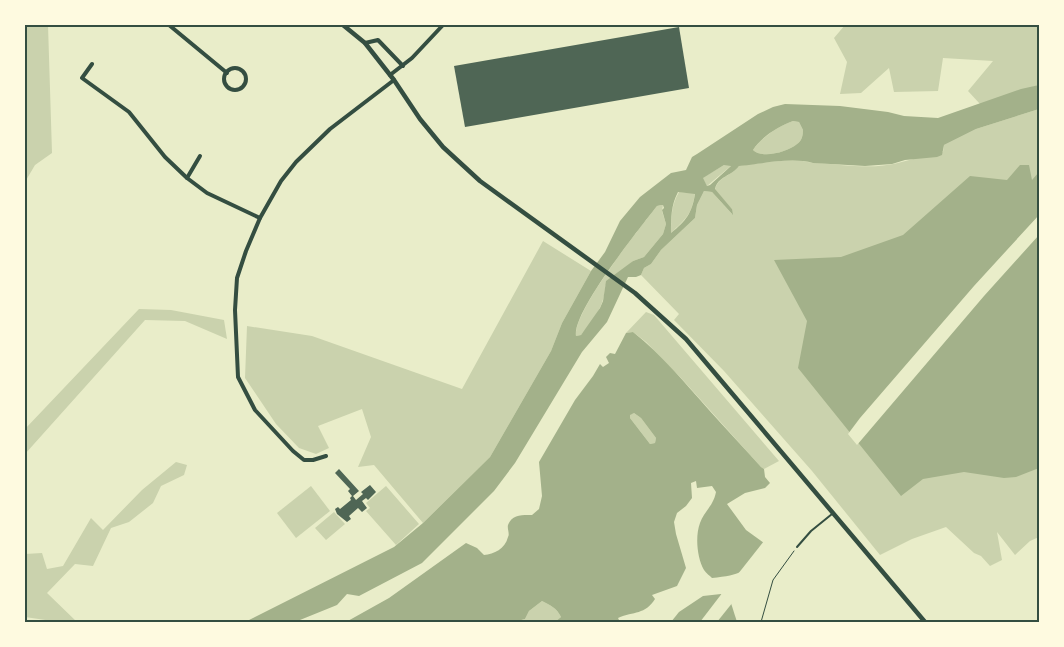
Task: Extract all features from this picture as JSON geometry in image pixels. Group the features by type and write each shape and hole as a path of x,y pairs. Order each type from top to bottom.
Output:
{"street":[{"path":"169,25 227,73"},
{"path":"343,25 364,43 443,147 480,181 635,293 686,339 925,622"},
{"path":"326,456 313,460 304,460 293,452 255,410 238,377 235,343 237,278 260,218 281,181 296,162 330,129 392,78 443,25"},
{"path":"364,43 378,40 403,66"},
{"path":"92,64 82,78 129,112 164,157 207,193 260,218"},
{"path":"233,69 241,70 246,79 244,86 238,90 229,88 225,82 227,73 233,69"},
{"path":"187,178 200,156"}],"lane":[{"path":"797,547 832,514"}],"path":[{"path":"761,622 773,580 797,547"}],"shaded area":[{"path":"25,25 48,25 52,153 35,165 25,182"},
{"path":"845,25 1039,25 1039,85 980,104 968,91 993,61 943,58 938,91 894,92 889,68 861,93 840,94 847,62 834,38"},
{"path":"1039,85 1039,109 976,129 944,145 942,155 937,157 865,166 795,161 739,166 719,181 715,189 732,209 733,215 712,192 704,191 697,205 695,218 661,250 651,264 644,268 641,275 628,277 607,322 582,352 515,463 494,491 422,563 359,596 347,594 337,605 295,622 245,622 394,547 423,523 490,457 551,351 562,323 591,271 605,252 620,221 640,197 671,173 686,170 692,157 758,114 785,104 840,106 904,116 938,118 1021,89","holes":["793,121 799,122 803,130 799,143 788,150 769,154 757,153 753,150 765,136","724,165 731,166 710,185 707,186 703,178","678,192 695,194 688,216 671,233 674,202","663,205 664,208 662,210 666,224 663,234 644,257 633,261 606,281 600,308 581,335 576,336 578,324 595,290 657,206"]},
{"path":"1039,109 1039,537 1030,541 1015,555 997,532 1002,560 990,566 981,556 974,553 946,527 912,539 880,555 812,471 724,371 674,320 679,314 641,275 644,268 651,264 661,250 695,218 697,205 704,191 712,192 732,214 732,209 715,190 722,179 739,166 786,161 855,166 888,165 943,152 944,145 976,129"},
{"path":"793,121 799,122 803,130 799,143 788,150 769,154 757,153 753,150 771,132"},
{"path":"724,165 732,165 707,186 702,178"},
{"path":"1020,165 1029,165 1032,180 1039,172 1039,468 1016,477 1004,478 964,472 923,479 901,496 798,368 807,321 774,260 841,257 903,235 970,176 1007,180"},
{"path":"679,192 695,193 688,216 671,233 671,217"},
{"path":"663,205 662,211 666,224 663,234 644,257 633,261 605,286 603,300 598,312 581,335 576,336 578,324 585,308 609,270 657,206"},
{"path":"543,241 591,271 562,323 551,351 490,457 423,523 374,465 358,467 371,437 362,409 318,426 329,448 316,454 299,448 276,424 245,378 247,326 312,336 462,389"},
{"path":"139,309 171,310 224,320 227,339 185,321 145,320 25,454 25,429"},
{"path":"646,312 654,315 779,461 764,469 761,467 646,342 633,332 626,333"},
{"path":"633,332 673,369 764,469 765,477 770,483 765,488 745,493 727,504 746,530 768,546 756,561 744,570 731,575 712,578 702,565 698,553 697,540 698,528 716,492 712,486 697,488 696,481 691,483 692,498 677,513 674,522 686,568 677,586 652,595 655,599 647,608 618,618 620,622 555,622 561,617 553,607 542,601 529,611 525,619 514,622 346,622 389,598 466,543 477,548 484,555 502,548 509,536 508,525 510,521 518,516 532,515 539,509 542,496 539,462 575,400 600,364 603,367 609,363 606,357 610,353 615,354 626,333","holes":["634,413 641,418 656,438 655,443 650,444 630,418 630,415"]},
{"path":"634,413 641,418 656,438 655,443 650,444 630,418 630,414"},
{"path":"176,462 187,465 184,475 161,486 153,503 129,522 111,528 93,566 75,564 47,593 77,622 59,622 25,617 25,554 42,553 47,569 63,566 91,518 103,530 142,490"},
{"path":"311,486 330,511 296,538 277,513"},
{"path":"386,486 419,524 396,545 366,511 370,508 366,503"},
{"path":"334,512 345,524 326,540 315,528"},
{"path":"721,594 730,600 737,622 671,622 679,612 703,596"},
{"path":"542,601 555,609 561,617 555,622 514,622 525,619 529,611"}],"pier":[{"path":"1039,215 1039,235 984,296 857,445 848,434 860,418 974,286"},
{"path":"764,541 771,546 767,558 734,579"},
{"path":"723,592 732,598 733,602 717,622 700,622"}],"building":[{"path":"679,27 689,88 465,127 454,66"},
{"path":"339,469 359,491 353,496 356,500 363,494 361,492 370,485 376,492 368,500 366,498 362,501 367,508 362,512 358,508 349,516 351,519 347,522 337,514 335,509 338,507 340,509 351,500 352,496 348,491 350,489 335,473"}]}
